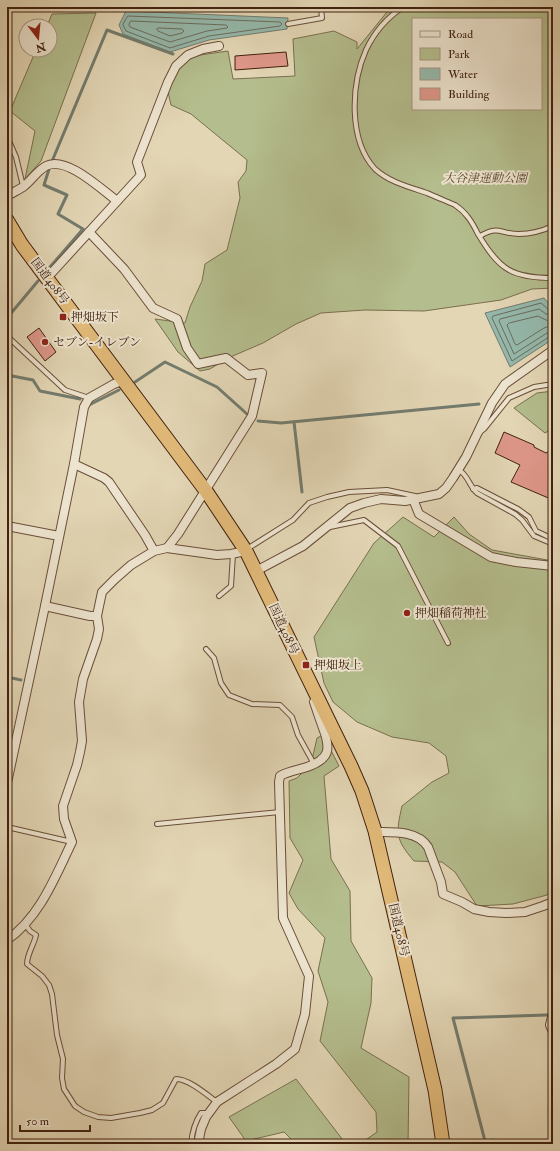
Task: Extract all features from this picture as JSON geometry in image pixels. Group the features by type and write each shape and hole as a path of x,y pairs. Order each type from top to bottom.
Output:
{"highway":[{"name":"国道408号","path":"7,220 22,245 206,491 239,552 256,571 351,766 362,791 375,831 436,1090 443,1144"}],"street":[{"path":"47,278 141,175 137,162 168,82 176,66 188,54 218,46"},
{"path":"7,196 23,187 50,165 65,165 76,171 117,201"},
{"path":"89,232 124,269 152,308 177,319 187,348 198,364 226,358 248,375 262,374 252,416 206,491 167,548"},
{"path":"256,571 297,549 350,508 381,499 405,501 439,494 446,488 459,470 492,403 505,384 553,350"},
{"path":"7,783 45,606 84,407 89,398 124,380"},
{"path":"74,464 104,478 109,482 145,535 154,552"},
{"path":"417,498 420,514 491,557 516,562 553,566"},
{"path":"7,526 59,536"},
{"path":"7,940 25,924 44,900 72,842 64,819 62,806 77,765 80,752 82,741 79,702 83,679 97,639 99,629 97,616 102,592 131,565 154,552 167,548 217,555 239,552"},
{"path":"45,606 90,616 97,616"},
{"path":"198,1144 201,1129 209,1113 217,1102 276,1064 295,1049 305,1014 309,976 283,918 280,776 314,764 322,759 328,749 328,741 299,662"},
{"path":"375,831 406,834 425,842 441,882 443,894 474,909 506,913 525,912 553,902"},
{"path":"553,1013 550,1025 553,1032"}],"lane":[{"path":"288,24 322,18 321,7"},
{"path":"403,7 390,17 381,27 366,49 363,59 357,88 355,119 362,148 368,160 381,173 402,185 455,204 470,219 492,256 500,265 516,275 531,278 553,278"},
{"path":"9,141 16,157 23,187"},
{"path":"480,236 495,229 518,234 532,233 553,226"},
{"path":"7,336 65,390 89,398"},
{"path":"476,436 484,429 509,398 534,387 553,384"},
{"path":"459,470 464,472 472,489 477,493 515,514 522,520 534,536 553,544"},
{"path":"472,489 477,488 518,509 528,518 536,531 553,539"},
{"path":"218,596 231,586 239,552 292,520 309,503 349,492 387,490 417,498"},
{"path":"325,528 364,520 398,546 448,642"},
{"path":"206,650 214,658 221,683 229,695 252,704 280,705 292,718 298,734 314,764"},
{"path":"157,824 281,812"},
{"path":"7,827 72,842"},
{"path":"25,924 30,931 36,935 26,964 42,976 52,994 57,1035 63,1059 62,1078 64,1089 75,1106 84,1112 98,1117 111,1118 152,1110 163,1103 176,1079 190,1083 217,1102"},
{"path":"191,1144 191,1138 197,1118 201,1113 209,1113"}],"green space":[{"name":"大谷津運動公園","path":"388,7 553,7 553,288 532,289 501,300 424,311 365,310 321,313 296,324 263,343 228,358 210,369 200,371 178,352 155,319 185,323 190,307 202,281 205,264 227,250 240,198 238,182 246,171 247,160 191,114 171,105 168,92 174,76 183,64 193,56 228,51 233,79 295,76 293,39 334,31 357,42 357,49 387,12"},
{"path":"96,13 41,161 25,179 35,131 10,111 33,58 58,58 58,18 50,18 52,14"},
{"path":"553,391 553,428 545,433 514,408 537,393"},
{"path":"403,517 434,537 454,517 469,534 492,550 553,561 553,887 547,895 513,904 477,906 455,872 442,862 414,861 400,841 398,829 402,806 432,782 449,773 446,756 429,743 392,737 357,722 333,702 324,683 314,637 374,543"},
{"path":"323,735 339,766 324,776 331,859 350,891 351,941 372,978 371,1003 361,1048 409,1077 408,1144 360,1144 377,1132 376,1112 320,1041 328,1002 318,971 325,938 298,909 289,893 303,860 290,838 289,781 297,778 311,764 317,738"},
{"path":"296,1079 346,1144 296,1144 284,1132 246,1141 229,1117"}],"water":[{"path":"126,11 288,18 287,29 209,40 170,52 123,34 119,25"},
{"path":"544,298 550,305 553,306 553,339 510,367 485,313"}],"building":[{"path":"286,52 288,66 235,70 235,56"},
{"path":"39,328 56,352 45,361 27,337"},
{"path":"504,432 534,445 534,447 546,453 553,448 553,500 511,482 520,465 495,453"}],"waterway":[{"path":"50,267 83,229 58,214 67,195 44,185 50,166 107,30 173,54"},
{"path":"7,318 38,281"},
{"path":"135,382 165,362 217,387 247,414"},
{"path":"7,375 33,380 40,391 80,399"},
{"path":"89,405 119,390"},
{"path":"258,421 281,423 479,404"},
{"path":"294,422 302,492"},
{"path":"7,677 21,680"},
{"path":"496,1144 494,1140 485,1141 453,1018 547,1015"}],"place":[{"name":"押畑坂下","path":"63,317"},
{"name":"セブン-イレブン","path":"45,342"},
{"name":"押畑稲荷神社","path":"407,613"},
{"name":"押畑坂上","path":"306,665"}]}
